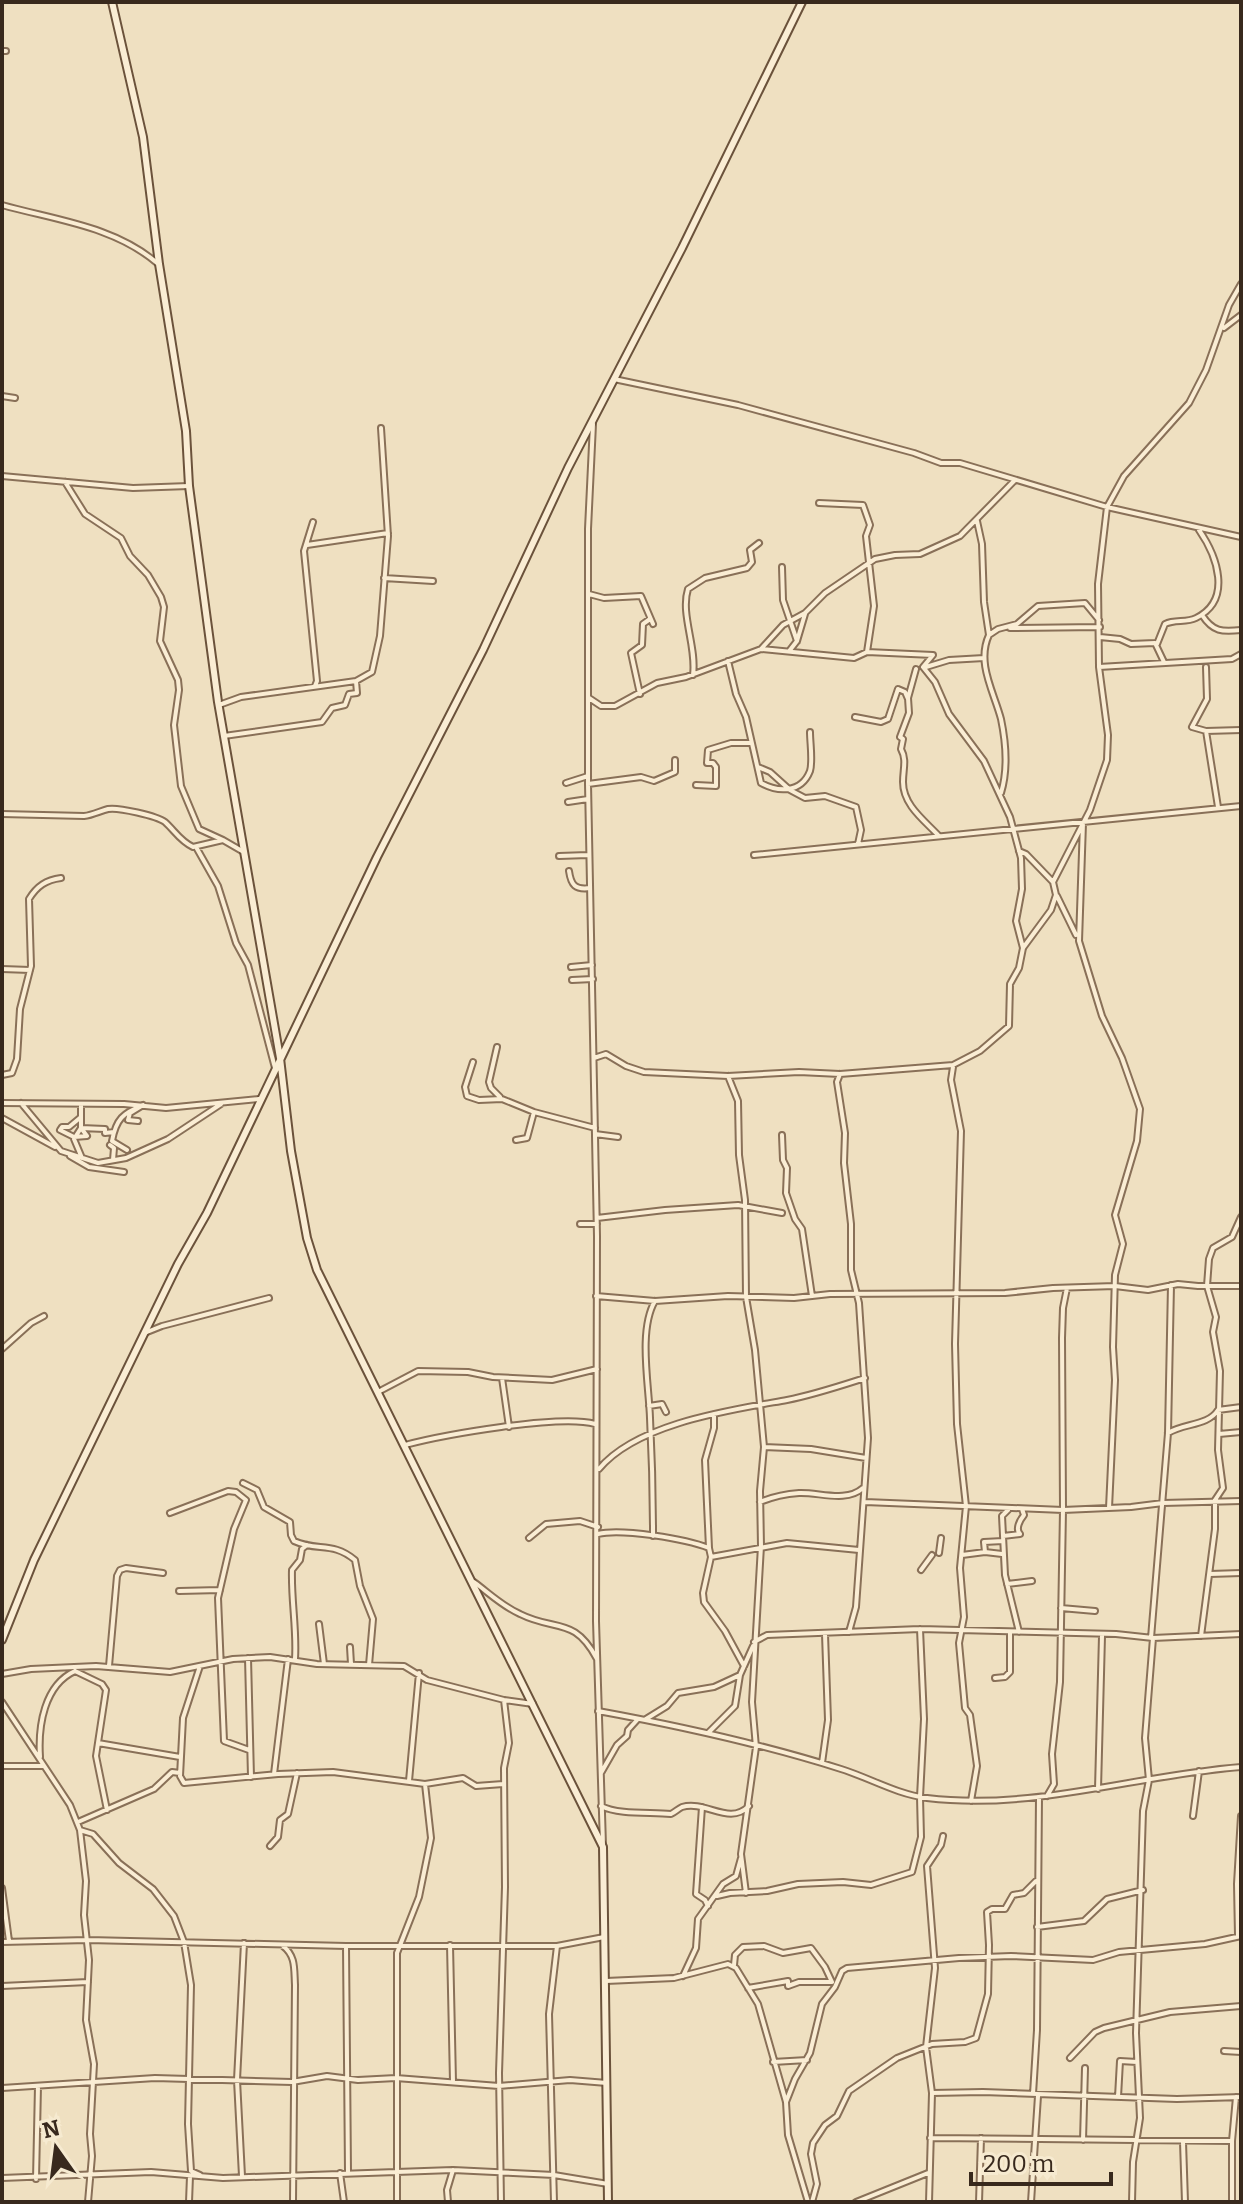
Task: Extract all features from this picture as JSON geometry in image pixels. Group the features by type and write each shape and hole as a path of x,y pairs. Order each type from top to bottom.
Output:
{"street":[{"path":"112,2 143,137 159,264 186,431 189,486 219,705 280,1058 291,1151 312,1258 603,1847"},
{"path":"2,1640 34,1560 178,1264 207,1213 259,1099 377,857 483,650 568,468 682,248 802,2"},
{"path":"2,205 86,226 142,250 159,264"},
{"path":"1053,882 1090,810 1109,746 1099,667 1098,584 1107,507 1124,476 1189,403 1202,381 1229,305 1241,284"},
{"path":"1223,328 1241,315"},
{"path":"614,379 738,405 941,463 960,463 1079,496 1107,507 1241,537"},
{"path":"2,396 15,398"},
{"path":"593,424 588,529 588,799 596,1221 596,1577 608,2202"},
{"path":"219,705 241,697 356,681 369,675 380,636 388,533 381,428"},
{"path":"2,476 133,488 189,486"},
{"path":"761,649 788,622 805,613 825,593 869,563 887,556 929,551 960,536 1015,480"},
{"path":"65,482 85,514 121,538 130,556 148,575 161,597 164,607 161,644 178,680 174,725 181,786 199,829 242,851"},
{"path":"819,503 863,505 870,525 866,536 874,606 867,652"},
{"path":"977,521 982,544 989,635 984,658 1005,744 1006,778 1001,796"},
{"path":"313,522 304,549 315,686"},
{"path":"1164,662 1157,644 1165,624 1191,620 1202,615 1213,604 1219,575 1211,546 1199,530"},
{"path":"307,545 388,533"},
{"path":"693,675 694,653 686,603 688,589 705,578 747,568 752,562 750,550 759,543"},
{"path":"782,567 783,600 797,641"},
{"path":"384,578 433,581"},
{"path":"589,594 604,598 641,596 646,603 652,622 643,624 642,645 631,653 640,694"},
{"path":"1010,628 1029,616 1035,608 1050,604 1085,603 1100,624"},
{"path":"788,651 797,641 805,613"},
{"path":"1202,615 1211,628 1222,632 1241,630"},
{"path":"989,635 998,629 1100,624"},
{"path":"1100,637 1120,639 1131,644 1157,644"},
{"path":"589,698 606,707 626,702 657,683 693,675 761,649 854,658 867,652 933,655 923,667"},
{"path":"1099,667 1232,659 1241,654"},
{"path":"923,667 957,659 984,658"},
{"path":"728,661 736,694 746,717 761,783 774,790 790,790 801,782 810,771 810,732"},
{"path":"923,667 935,682 949,714 984,761 1013,829 1021,858 1022,889 1016,921 1023,948"},
{"path":"1206,667 1207,699 1192,727 1206,731 1241,730"},
{"path":"916,669 908,699 909,713 900,737 903,739 901,749 905,757 903,784 908,803 939,836"},
{"path":"224,736 322,722 332,708 345,705 349,694 357,693 356,681"},
{"path":"855,717 881,722 888,719 898,689 905,692 908,699"},
{"path":"1206,731 1218,807"},
{"path":"696,785 716,786 716,767 713,763 707,763 708,750 731,743 751,743"},
{"path":"588,784 641,777 654,781 675,772 675,760"},
{"path":"758,767 770,772 790,790 805,798 825,796 856,807 861,830 858,844"},
{"path":"566,783 588,776"},
{"path":"568,802 588,799"},
{"path":"754,855 1241,806"},
{"path":"2,814 84,816 111,809 162,820 186,844 196,847 223,840"},
{"path":"1079,941 1083,820"},
{"path":"196,847 218,886 236,943 248,965 275,1068"},
{"path":"1017,850 1026,854 1053,882 1056,895 1079,941 1102,1016 1122,1058 1140,1109 1137,1141 1115,1215 1123,1244 1115,1286 1115,1380 1109,1508"},
{"path":"559,856 589,855"},
{"path":"569,871 573,885 590,888"},
{"path":"2,1075 12,1073 17,1063 20,1009 30,970 29,899 34,890 48,880 61,878"},
{"path":"594,1058 608,1055 644,1072 728,1076 799,1072 840,1074 953,1065 980,1051 1009,1026 1012,1017 1010,984 1019,968 1023,948 1051,910 1056,895"},
{"path":"571,967 592,965"},
{"path":"2,969 30,970"},
{"path":"572,980 593,979"},
{"path":"497,1047 489,1082 502,1099 618,1137"},
{"path":"473,1062 465,1087 467,1096 479,1100 502,1099"},
{"path":"953,1065 951,1080 961,1131 955,1293 957,1424 966,1506 961,1555 963,1631 959,1643 965,1708 970,1715 977,1766 971,1801"},
{"path":"840,1074 837,1084 845,1133 851,1270 858,1295 868,1438 856,1607 849,1632"},
{"path":"683,1976 696,1948 698,1919 723,1884 739,1871 756,1747 752,1702 761,1546 759,1502 764,1447 746,1297 738,1101 728,1076"},
{"path":"2,1103 166,1108 259,1099"},
{"path":"21,1103 61,1151 124,1172"},
{"path":"98,1163 126,1158 168,1139 223,1103"},
{"path":"75,1137 81,1128 81,1105"},
{"path":"138,1121 128,1120 130,1113 143,1105"},
{"path":"127,1150 112,1141 117,1120 125,1112 143,1105"},
{"path":"516,1140 527,1138 534,1112"},
{"path":"81,1117 60,1130 75,1137 87,1136 81,1128"},
{"path":"2,1118 89,1167 124,1172"},
{"path":"81,1128 114,1132"},
{"path":"782,1135 782,1153 787,1168 786,1193 802,1229 812,1296"},
{"path":"75,1137 82,1158"},
{"path":"110,1145 114,1148 113,1160"},
{"path":"124,1172 126,1158"},
{"path":"580,1224 665,1210 744,1207 782,1213"},
{"path":"1201,1636 1210,1574 1215,1503 1223,1488 1219,1459 1220,1371 1213,1332 1216,1317 1207,1286 1209,1259 1213,1248 1232,1237 1241,1217"},
{"path":"1132,2202 1132,2170 1140,2098 1137,2021 1143,1811 1149,1780 1145,1738 1168,1433 1171,1285"},
{"path":"596,1296 655,1301 692,1297 1005,1293 1041,1288 1115,1286 1148,1290 1171,1285 1241,1286"},
{"path":"1047,1796 1054,1784 1052,1754 1060,1682 1062,1338 1067,1288"},
{"path":"145,1333 269,1298"},
{"path":"653,1536 654,1489 646,1373 647,1323 655,1301"},
{"path":"2,1349 31,1323 44,1316"},
{"path":"378,1392 418,1371 552,1380 597,1369"},
{"path":"502,1378 509,1427"},
{"path":"597,1470 608,1458 649,1432 760,1403 788,1400 865,1378"},
{"path":"649,1406 662,1404 666,1412"},
{"path":"1168,1433 1188,1423 1210,1420 1218,1410 1241,1407"},
{"path":"714,1414 714,1428 705,1460 711,1557 704,1602 725,1631 744,1666"},
{"path":"405,1445 509,1427 562,1422 595,1424"},
{"path":"1219,1434 1241,1432"},
{"path":"764,1447 811,1449 866,1458"},
{"path":"243,1483 257,1490 265,1508 290,1522 294,1541 337,1548 355,1560 360,1586 373,1619 369,1665"},
{"path":"759,1502 802,1493 851,1494 865,1486"},
{"path":"170,1513 228,1491 236,1492 245,1499 234,1529 220,1590 219,1642 225,1742 237,1743 249,1750"},
{"path":"865,1502 1063,1510 1241,1501"},
{"path":"1009,1508 1002,1516 1002,1554 1019,1633"},
{"path":"985,1552 984,1542 1020,1534 1018,1529 1024,1515 1022,1509"},
{"path":"529,1538 546,1524 580,1521 598,1527"},
{"path":"598,1534 613,1531 653,1536 709,1548"},
{"path":"939,1553 941,1538"},
{"path":"711,1557 787,1543 859,1550"},
{"path":"274,1774 296,1641 292,1570 307,1545"},
{"path":"961,1555 985,1552 1002,1554"},
{"path":"921,1570 932,1555"},
{"path":"109,1666 120,1570 126,1568 163,1573"},
{"path":"1210,1574 1241,1573"},
{"path":"472,1580 518,1614 575,1631 588,1643 598,1661"},
{"path":"1007,1584 1032,1581"},
{"path":"179,1591 220,1590"},
{"path":"1060,1608 1095,1611"},
{"path":"319,1624 324,1664"},
{"path":"717,1896 798,1884 843,1882 871,1885 910,1874 921,1841 924,1719 920,1629"},
{"path":"708,1733 735,1706 744,1666 754,1644 767,1635 920,1629 1152,1638 1241,1634"},
{"path":"995,1678 1005,1677 1010,1672 1010,1633"},
{"path":"821,1764 828,1720 825,1634"},
{"path":"1098,1789 1102,1635"},
{"path":"350,1647 351,1664"},
{"path":"248,1658 251,1777"},
{"path":"2,1674 84,1666 161,1672 222,1660 291,1659 324,1664 404,1666 427,1680 504,1700 534,1704"},
{"path":"40,1759 41,1718 59,1680 84,1666"},
{"path":"200,1666 183,1718 180,1773 186,1784 297,1773 349,1773 425,1784 457,1778 467,1779 476,1786 504,1784"},
{"path":"75,1671 106,1688 96,1756 107,1810"},
{"path":"409,1781 419,1673"},
{"path":"600,1776 617,1745 641,1719 667,1706 678,1693 714,1687 740,1675"},
{"path":"501,2202 499,2086 506,1816 504,1784 509,1743 504,1700"},
{"path":"2,1702 70,1805 80,1830 88,1940 86,2020 94,2064 88,2202"},
{"path":"598,1711 708,1733 821,1764 920,1797 971,1801 1039,1797 1241,1767"},
{"path":"98,1743 180,1757"},
{"path":"2,1766 44,1766"},
{"path":"1193,1816 1199,1771"},
{"path":"78,1822 154,1789 172,1772 180,1773"},
{"path":"270,1846 278,1837 280,1820 288,1814 297,1773"},
{"path":"397,2202 396,1961 419,1897 431,1838 425,1784"},
{"path":"1031,2202 1037,2054 1039,1797"},
{"path":"601,1806 617,1812 634,1810 671,1814 681,1807 702,1807 732,1815 743,1812 749,1806"},
{"path":"702,1807 696,1894 708,1906"},
{"path":"786,2102 814,2042 822,2004 843,1970 851,1966 989,1957 1093,1960 1111,1953 1205,1944 1240,1936 1236,1896 1241,1816"},
{"path":"80,1830 92,1833 119,1863 153,1889 174,1916 184,1942 191,1972 191,2171 202,2177"},
{"path":"929,2202 932,2093 926,2047 935,1960 927,1866 941,1845 943,1836"},
{"path":"741,1854 746,1893"},
{"path":"810,2202 817,2176 811,2154 813,2143 825,2125 837,2116 845,2096 882,2066 926,2047 976,2038 988,1994 987,1912 1005,1909 1013,1895 1023,1894 1036,1881"},
{"path":"2,1888 9,1942"},
{"path":"1037,1927 1084,1921 1107,1899 1143,1890"},
{"path":"2,1942 88,1940 346,1946 557,1946 604,1937"},
{"path":"242,2176 237,2080 244,1943"},
{"path":"281,1945 290,1951 294,1960 293,2202"},
{"path":"450,1945 453,2082"},
{"path":"346,1946 348,2172"},
{"path":"554,2202 550,1990 557,1946"},
{"path":"810,2202 788,2135 786,2102 758,2004 734,1965 735,1955 743,1947 764,1946 783,1953 811,1948 832,1982"},
{"path":"606,1981 683,1976 734,1965"},
{"path":"748,1988 788,1981 788,1986 799,1982 832,1982 839,1976"},
{"path":"2,1986 88,1982"},
{"path":"1070,2058 1097,2031 1170,2012 1241,2004"},
{"path":"1224,2051 1241,2052"},
{"path":"773,2062 807,2060"},
{"path":"1118,2097 1120,2061 1138,2062"},
{"path":"1083,2140 1085,2068"},
{"path":"2,2088 155,2078 292,2082 327,2076 499,2086 570,2080 607,2083"},
{"path":"36,2179 38,2086"},
{"path":"932,2093 1238,2097 1232,2141 1232,2202"},
{"path":"930,2138 1232,2141"},
{"path":"979,2202 981,2138"},
{"path":"1183,2142 1185,2202"},
{"path":"2,2178 151,2172 202,2177 453,2170 554,2175 608,2184"},
{"path":"448,2202 447,2190 453,2170"},
{"path":"856,2202 929,2172"},
{"path":"340,2173 344,2202"},
{"path":"189,2202 190,2176"}]}
